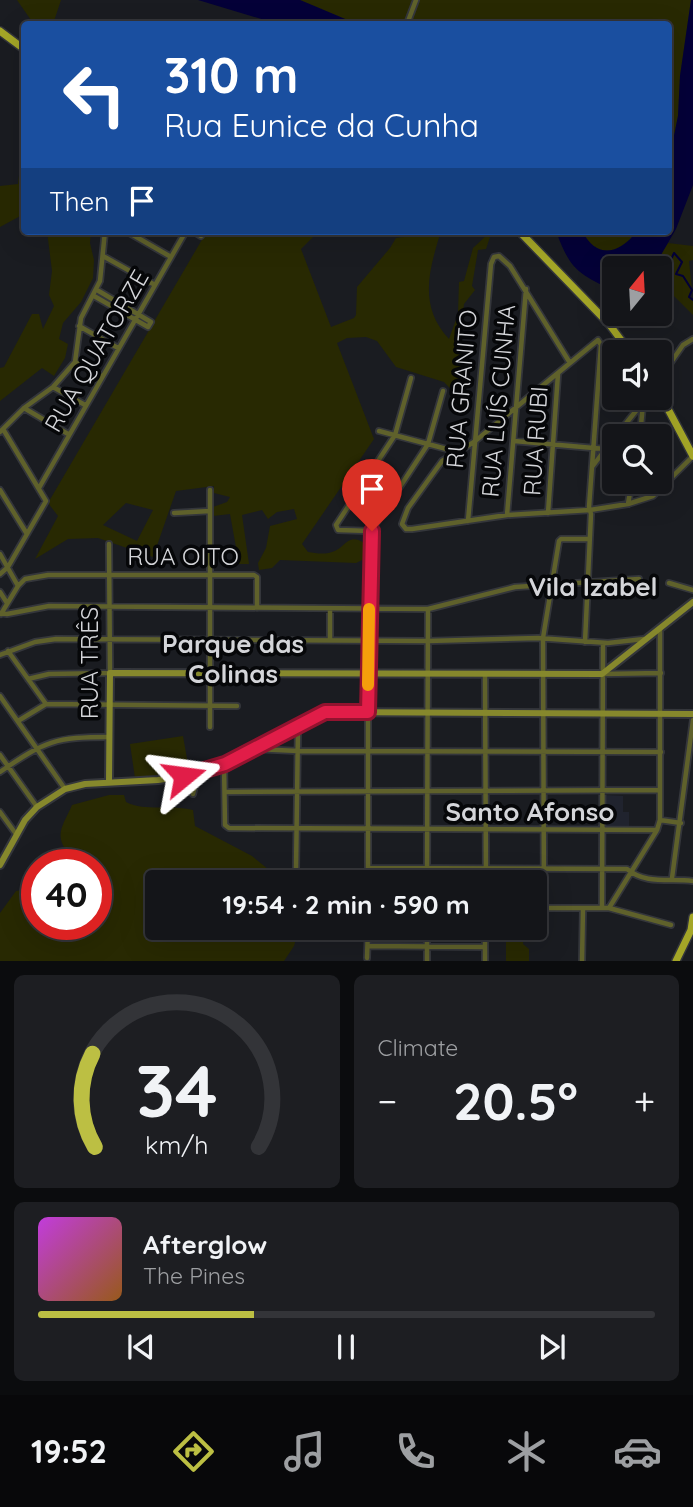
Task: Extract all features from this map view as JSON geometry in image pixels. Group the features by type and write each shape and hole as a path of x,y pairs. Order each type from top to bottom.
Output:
{"main road":[{"path":"0,31 21,47"},
{"path":"523,235 609,324 621,340"},
{"path":"669,410 693,456"},
{"path":"676,961 691,930 693,917"}],"street":[{"path":"408,21 416,0"},
{"path":"0,574 8,567 46,501 2,431 24,408 53,387 75,362 79,326 97,289 105,235"},
{"path":"133,235 171,257"},
{"name":"RUA QUATORZE","path":"39,488 184,235"},
{"path":"103,256 155,285"},
{"name":"RUA GRANITO","path":"468,521 492,260 496,256 501,258 526,289"},
{"path":"94,296 148,327 151,322 97,289"},
{"path":"526,289 570,363"},
{"name":"RUA LUÍS CUNHA","path":"507,515 526,289"},
{"path":"79,326 118,348"},
{"path":"672,361 683,345 693,339"},
{"path":"585,642 588,540 590,510 591,468 601,345 597,340 474,442 440,462 408,508 402,521 403,526 412,529 507,515 590,510 628,504 653,496 693,456"},
{"path":"75,362 101,376"},
{"name":"RUA RUBI","path":"548,513 558,373"},
{"path":"372,531 338,530 336,525 395,435 411,378"},
{"path":"53,387 85,405"},
{"path":"443,391 428,444 372,531 368,673 368,867 627,869 653,881 672,878 693,881"},
{"path":"24,408 68,434"},
{"path":"626,424 638,410"},
{"path":"379,431 455,452"},
{"path":"514,441 602,449"},
{"path":"591,468 602,453"},
{"path":"0,490 27,534"},
{"path":"209,490 210,726"},
{"path":"628,504 630,494"},
{"path":"174,513 210,511"},
{"path":"543,868 543,638 560,540 588,540"},
{"name":"RUA TRÊS","path":"109,544 109,782"},
{"path":"0,554 18,586 1,614 49,606 428,610 515,587 639,579"},
{"name":"RUA OITO","path":"18,586 25,579 48,575 256,576 257,608"},
{"path":"669,583 693,590"},
{"path":"0,592 7,603"},
{"path":"602,674 693,602"},
{"path":"330,609 330,640"},
{"path":"428,610 428,869"},
{"path":"609,908 657,830 660,820 660,628"},
{"path":"0,655 36,642 109,639 429,641 543,638 603,643 645,639"},
{"path":"602,908 603,643"},
{"path":"8,651 46,705"},
{"path":"28,679 49,674 211,672 661,673"},
{"path":"485,673 486,869"},
{"path":"0,696 65,789"},
{"path":"18,721 46,705 237,706"},
{"path":"0,864 16,834 37,807 65,789 198,774 225,764 325,712 693,714"},
{"path":"672,878 693,720"},
{"path":"296,870 298,727"},
{"path":"0,772 36,748 59,739 110,737"},
{"path":"255,749 660,752"},
{"path":"0,755 37,807"},
{"path":"225,764 226,827 296,830 657,830"},
{"path":"193,794 198,774"},
{"path":"225,792 660,790"},
{"path":"0,812 16,834"},
{"path":"660,820 681,823"},
{"path":"547,908 609,908 671,925"},
{"path":"582,961 583,908"},
{"path":"367,958 368,940"},
{"path":"427,940 427,961"},
{"path":"485,940 485,961"},
{"path":"368,946 485,947"}],"shaded area":[{"path":"17,0 61,0 54,21 32,21"},
{"path":"198,0 300,0 350,21 268,21"},
{"path":"300,0 691,0 680,76 678,116 672,145 672,21 350,21"},
{"path":"693,0 693,185 676,229 660,256 602,256 602,285 590,279 570,261 558,235 585,235 595,246 609,251 623,245 634,235 672,235 672,145 678,116 680,76"},
{"path":"19,175 21,216 0,227 0,186 18,184"},
{"path":"48,235 91,235 93,278 81,302 63,323 59,339 68,344 65,358 54,376 42,368 0,401 0,368 4,367 32,314 39,314 43,329 54,306 49,295 52,271"},
{"path":"205,235 315,235 301,249 331,327 354,318 357,287 396,238 406,235 440,235 430,274 430,301 439,326 449,339 458,314 459,282 464,281 473,248 487,235 490,237 486,249 478,250 472,286 475,290 464,304 459,344 465,367 462,401 444,382 396,367 377,341 366,337 347,338 337,343 374,439 302,544 308,552 320,554 336,550 354,539 364,543 364,559 356,563 280,560 272,568 259,570 258,563 266,548 270,526 297,519 294,509 277,512 268,519 262,510 242,515 249,564 239,564 230,514 213,516 213,507 227,502 230,497 214,493 214,486 176,491 153,557 98,538 68,539 35,559 58,516 48,503","holes":["126,503 153,510 137,541 103,525"]},
{"path":"585,235 634,235 623,245 609,251 602,250"},
{"path":"668,243 693,246 693,260 689,261 693,315 672,294 672,256 660,256"},
{"path":"183,736 189,770 135,778 130,744"},
{"path":"109,795 124,795 126,802 142,807 193,810 195,826 252,856 269,870 145,870 145,940 296,940 284,961 0,961 0,913 16,891 21,890 21,940 112,940 112,849 65,849 61,841 61,830 72,805"},
{"path":"605,795 623,796 623,812 629,812 629,829 605,826"},
{"path":"506,940 523,940 523,944 529,949 529,961 506,961"}],"waterway":[{"path":"672,257 674,253 682,262 676,274 683,276 692,290 689,297 693,300"}],"slow traffic":[{"path":"368,685 369,609"}],"district":[{"name":"Vila Izabel","path":"593,587"},
{"name":"Parque das Colinas","path":"233,659"},
{"name":"Santo Afonso","path":"530,812"}],"route":[{"path":"184,776 225,764 325,712 368,712 372,531"}]}
